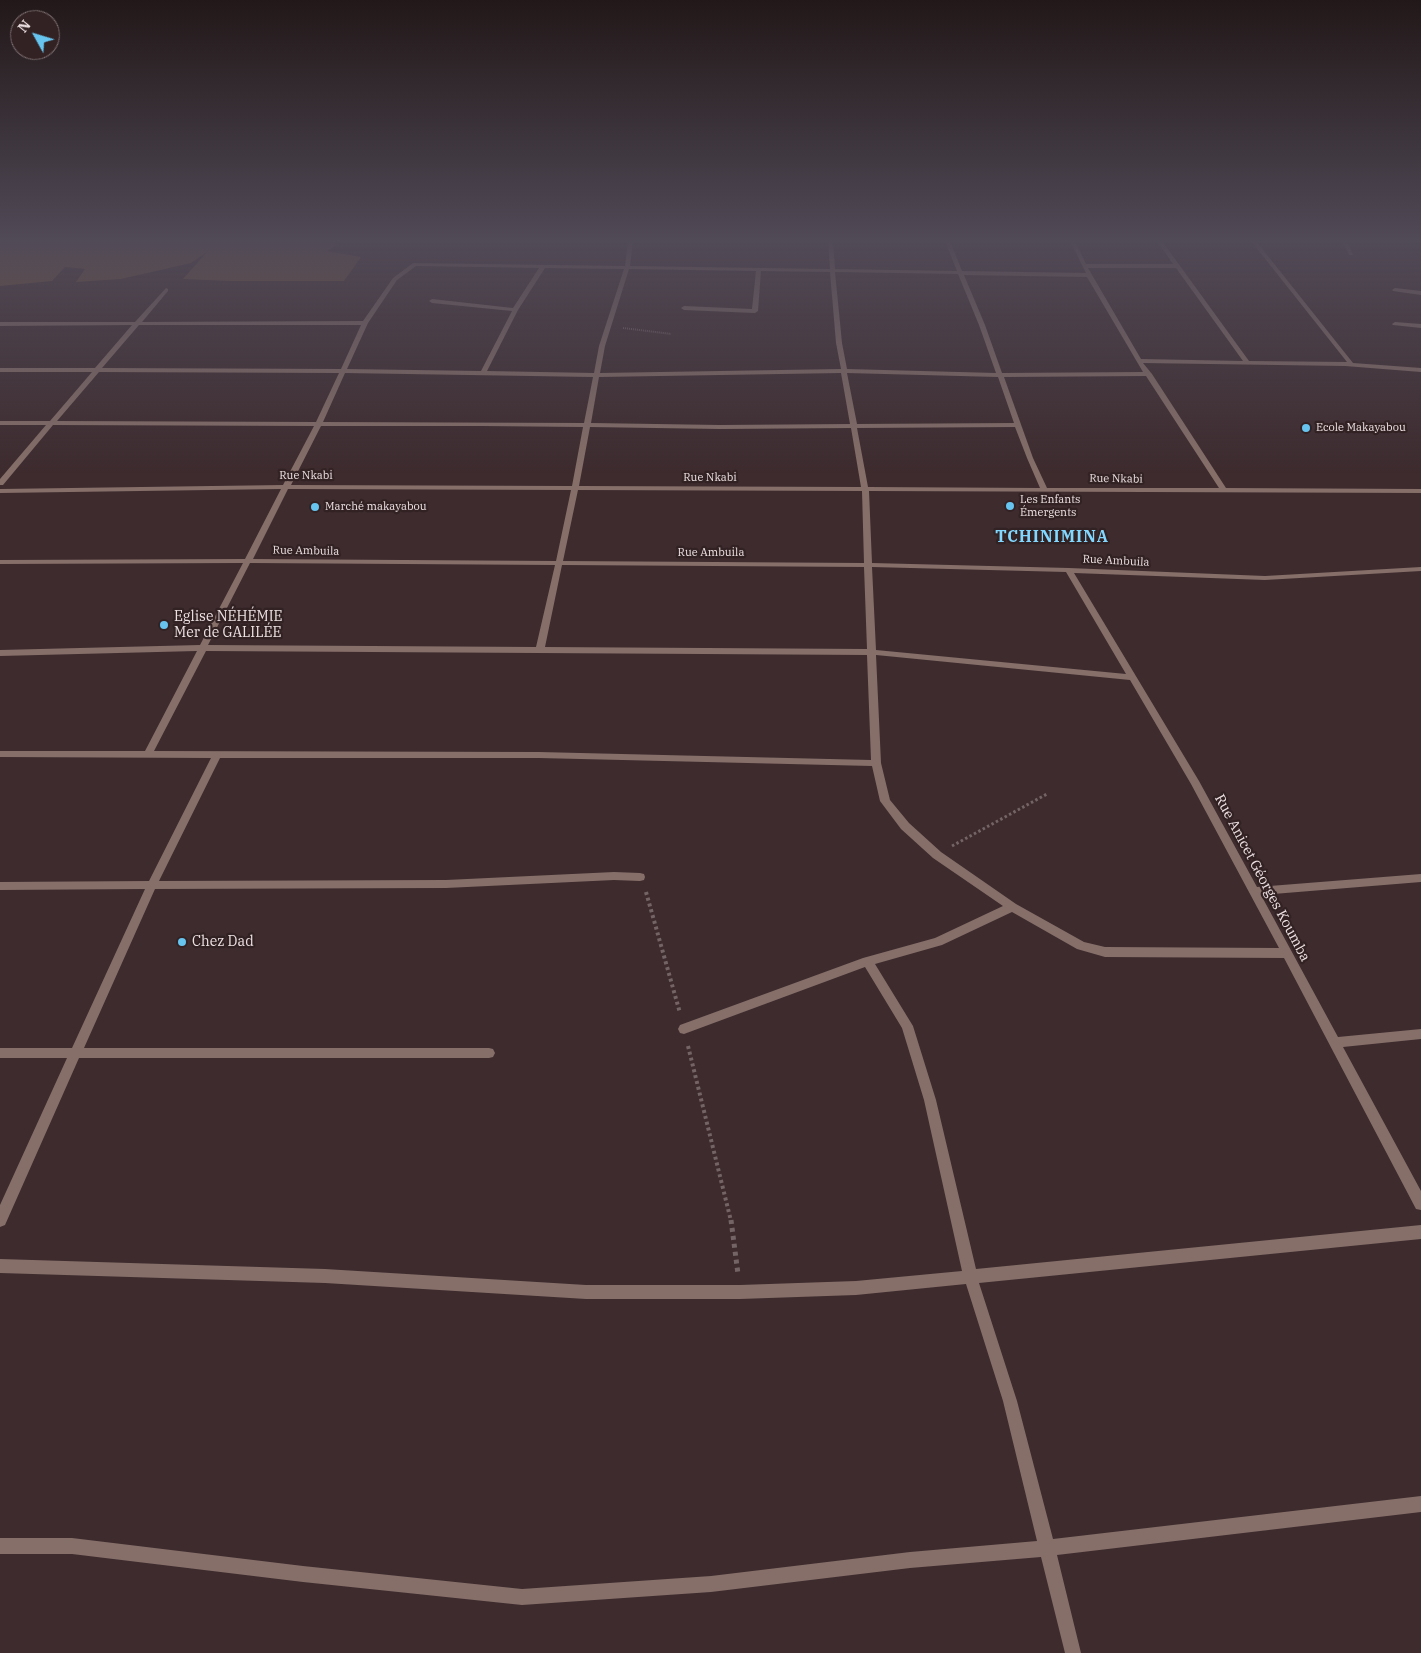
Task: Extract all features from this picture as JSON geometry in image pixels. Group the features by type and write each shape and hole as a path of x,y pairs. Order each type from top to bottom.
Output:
{"street":[{"path":"0,483 141,318"},
{"path":"148,754 201,648 319,424 368,318"},
{"path":"483,373 510,318"},
{"path":"540,650 575,489 596,375 611,318"},
{"path":"837,318 839,342 865,489 876,763 885,801 905,826 936,855 1012,907 1080,946 1106,952 1287,953"},
{"path":"979,318 1044,490"},
{"path":"1114,318 1224,491"},
{"path":"1214,318 1246,362"},
{"path":"1315,318 1352,365"},
{"path":"0,324 365,323"},
{"path":"1395,324 1421,326"},
{"path":"1140,361 1352,365 1421,370"},
{"path":"0,370 344,371 596,375 845,371 1001,375 1149,374"},
{"path":"0,423 1018,425"},
{"name":"Rue Nkabi","path":"0,491 286,487 1421,491"},
{"name":"Rue Ambuila","path":"0,562 248,561 869,565 1070,570 1265,578 1421,569"},
{"name":"Rue Anicet Géorges Koumba","path":"1070,570 1196,783 1421,1204"},
{"path":"0,653 201,648 872,652 1134,677"},
{"path":"0,754 539,755 876,763"},
{"path":"0,1220 151,887 217,755"},
{"path":"0,886 151,887 446,884 614,876 640,877"},
{"path":"1254,891 1421,878"},
{"path":"684,1029 867,960 938,942 1012,907"},
{"path":"867,960 907,1026 930,1100 971,1278 1010,1401 1073,1653"},
{"path":"1334,1043 1421,1034"},
{"path":"0,1053 489,1053"},
{"path":"0,1266 325,1276 586,1292 740,1292 856,1288 971,1278 1421,1232"},
{"path":"0,1546 72,1546 302,1574 522,1597 711,1584 910,1560 1047,1548 1421,1504"}],"path":[{"path":"608,326 671,334"},
{"path":"936,855 1047,794"},
{"path":"640,877 684,1029 731,1220 740,1292"}],"place":[{"name":"Ecole Makayabou","path":"1306,428"},
{"name":"Les Enfants Émergents","path":"1010,506"},
{"name":"Marché makayabou","path":"315,507"},
{"name":"Eglise NÉHÉMIE Mer de GALILÉE","path":"164,625"},
{"name":"Chez Dad","path":"182,942"}],"district":[{"name":"TCHINIMINA","path":"1052,537"}]}
